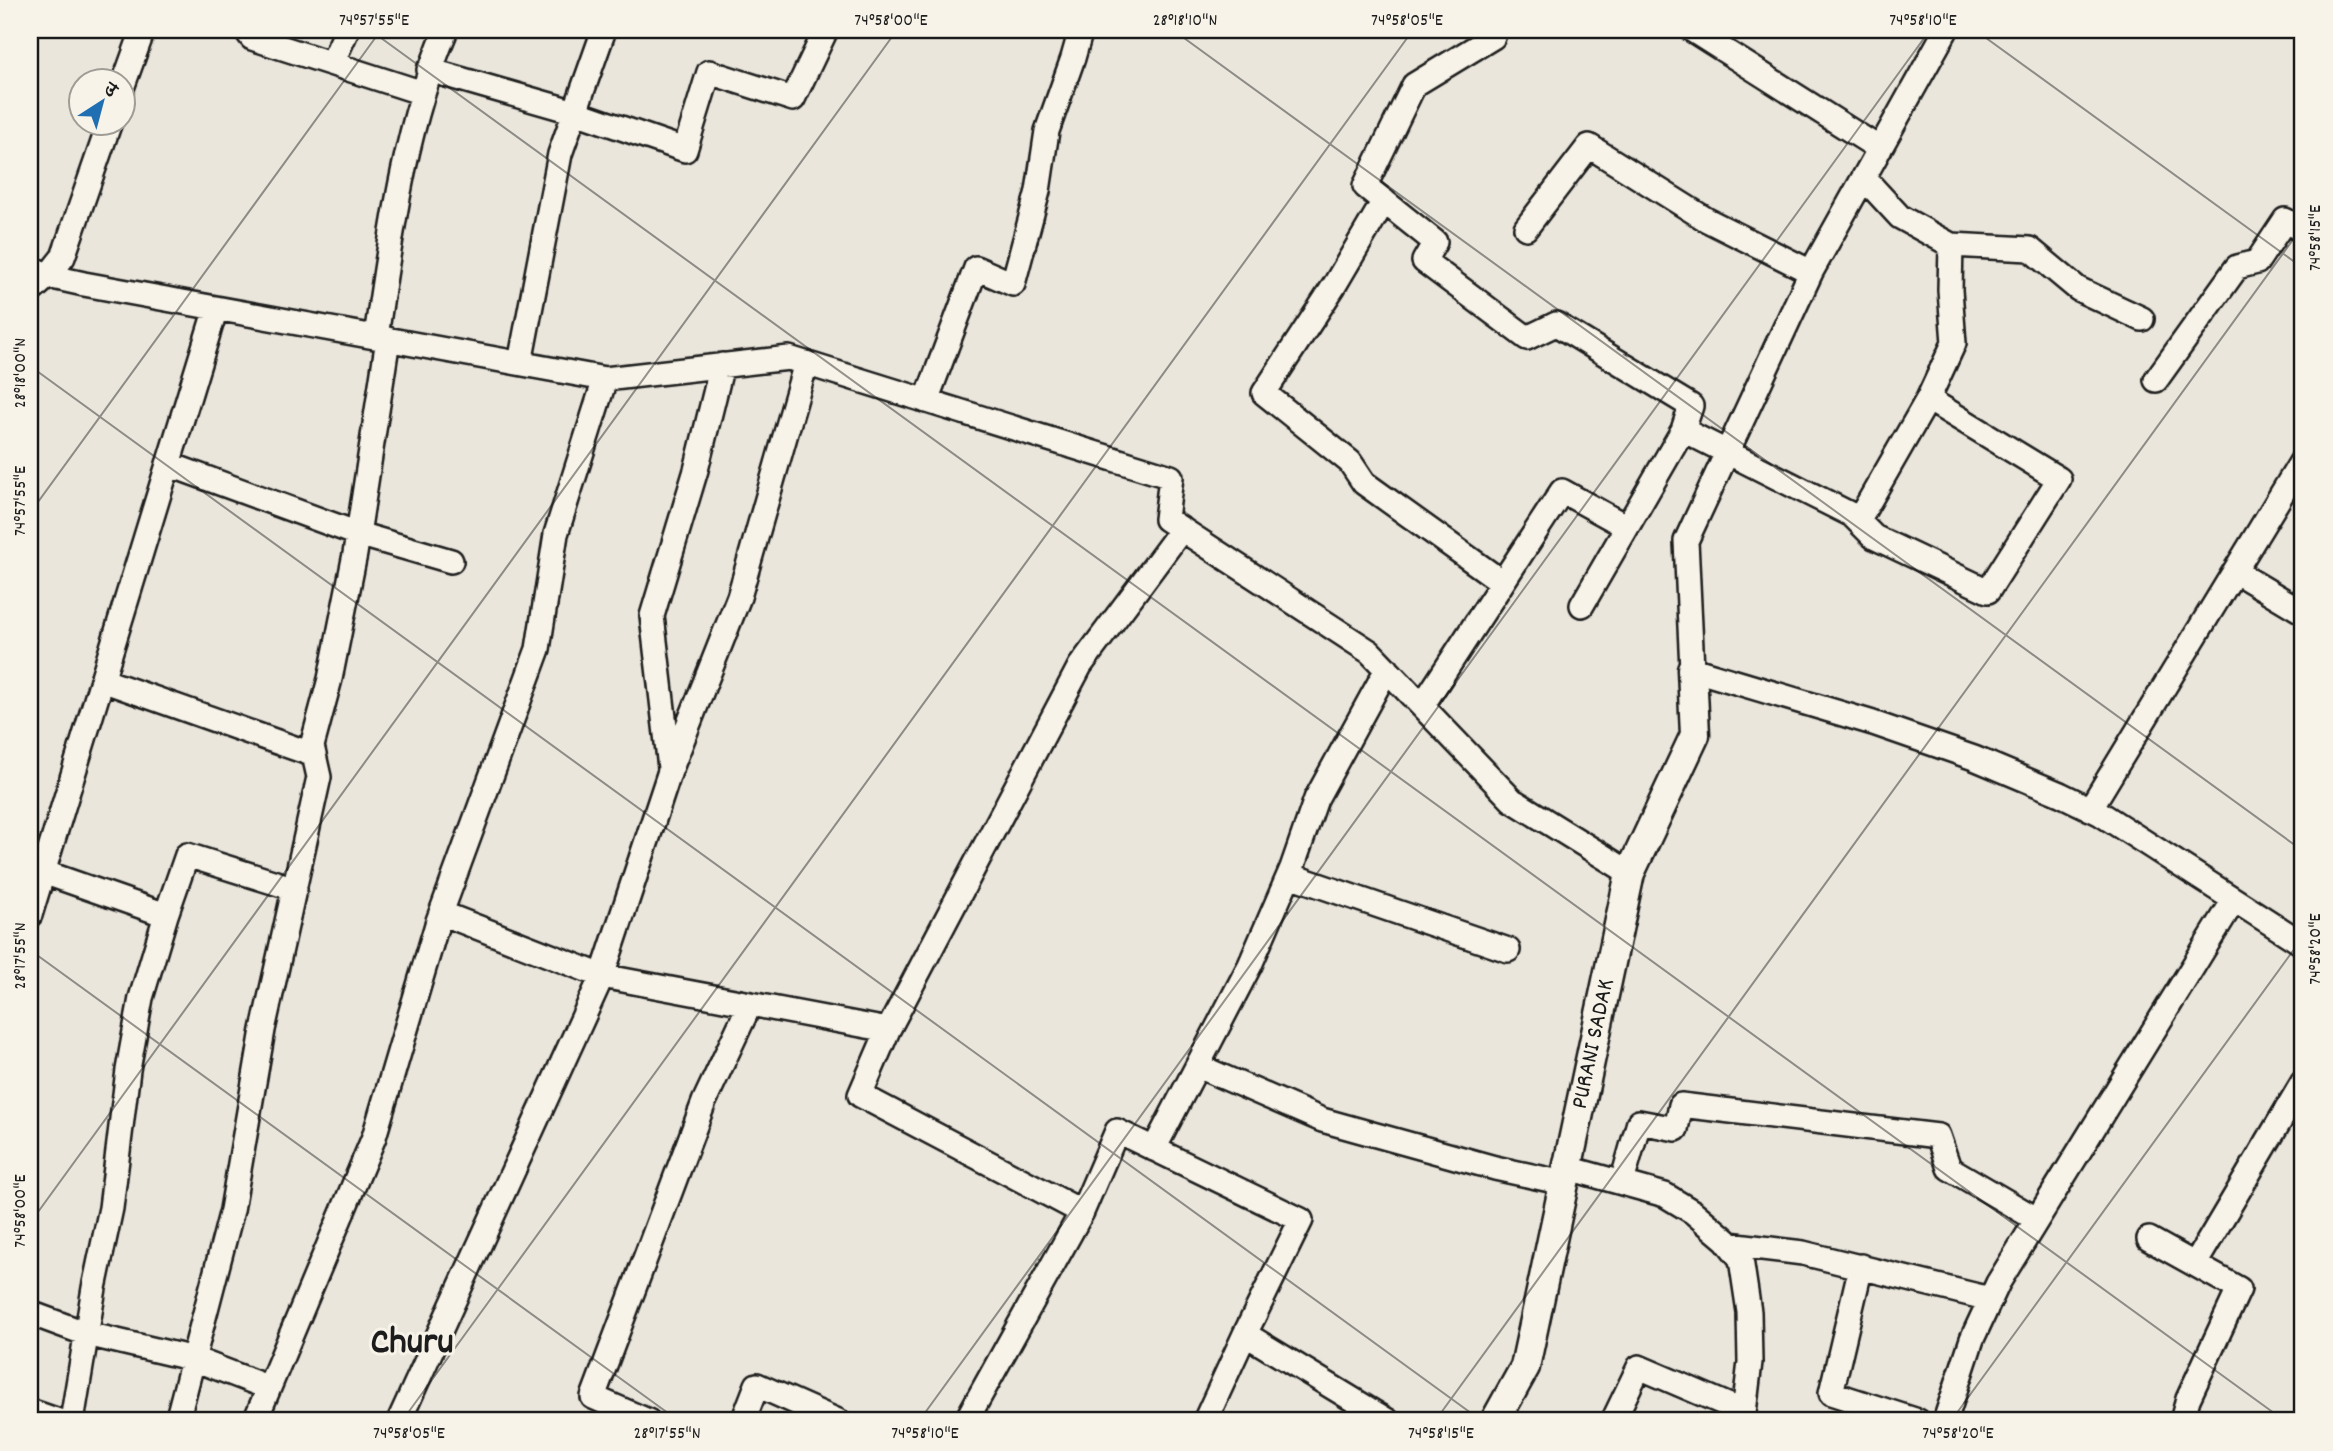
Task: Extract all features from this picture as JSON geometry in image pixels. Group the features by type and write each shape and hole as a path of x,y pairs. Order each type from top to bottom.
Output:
{"main road":[{"name":"PURANI SADAK","path":"1495,1421 1525,1367 1630,873 1695,735 1692,669"}],"street":[{"path":"130,66 143,30"},
{"path":"246,30 252,38 423,93"},
{"path":"332,63 347,30"},
{"path":"177,1421 232,1210 263,1030 319,777 312,746 330,679 358,534 382,338 387,265 411,140 429,70 446,30"},
{"path":"520,363 560,154 604,30"},
{"path":"429,70 575,112 685,150 709,72 793,100 826,30"},
{"path":"926,401 976,268 1013,284 1038,191 1047,131 1081,30"},
{"path":"1692,30 1880,149"},
{"path":"1946,30 1811,272 1686,541 1692,669 1974,758 2090,809 2303,944"},
{"path":"1493,32 1414,85 1365,186 1435,242 1424,261 1527,338 1556,324 1691,406 1683,430 1582,605"},
{"path":"30,292 39,272 63,257 105,136"},
{"path":"1526,228 1589,146 1707,220 1811,272"},
{"path":"1864,178 1899,217 1951,245 2030,249 2078,289 2142,319"},
{"path":"1384,201 1334,286 1264,393 1350,462 1364,483 1502,582"},
{"path":"2156,380 2237,267 2257,262 2285,220 2303,231"},
{"path":"1858,521 1928,398 1954,343 1951,245"},
{"path":"39,272 216,308 605,379 789,358 1171,477 1166,519 1370,652 1512,800 1630,873"},
{"path":"30,915 37,880 102,680 216,308"},
{"path":"399,1421 602,976 670,771 739,597 806,363"},
{"path":"670,771 652,616 696,470 722,365"},
{"path":"254,1421 374,1137 440,913 538,649 556,534 605,379"},
{"path":"1683,430 1852,515 1874,537 1988,591 2059,479 1928,398"},
{"path":"168,464 358,534 451,561"},
{"path":"2090,809 2301,468"},
{"path":"1422,706 1562,491 1627,527"},
{"path":"1082,1212 860,1095 888,1030 1080,666 1182,529"},
{"path":"2236,572 2303,612"},
{"path":"1154,1149 1250,965 1289,875 1315,799 1387,669"},
{"path":"102,680 314,755"},
{"path":"72,1421 111,1208 128,1070 141,998 187,855 295,888"},
{"path":"1289,875 1508,950"},
{"path":"37,880 166,915"},
{"path":"1945,1421 1972,1339 1990,1299 2036,1219 2234,900"},
{"path":"440,913 602,976 888,1030"},
{"path":"648,1421 593,1397 705,1102 750,1004"},
{"path":"1198,1066 1322,1120 1495,1168 1622,1182 1665,1195 1693,1212 1729,1244 1741,1259 1749,1312 1750,1362 1743,1417 1639,1367 1613,1421"},
{"path":"2195,1264 2303,1082"},
{"path":"1622,1182 1639,1122 1676,1129 1681,1105 1938,1136 1949,1168 2036,1219"},
{"path":"966,1421 1082,1212 1117,1131 1301,1220 1205,1421"},
{"path":"2149,1239 2239,1289 2188,1399 2182,1421"},
{"path":"1729,1244 1803,1253 1990,1299"},
{"path":"1861,1266 1831,1393 1918,1421"},
{"path":"30,1313 86,1334 194,1360 267,1387"},
{"path":"1245,1334 1388,1421"},
{"path":"743,1421 757,1385 838,1421"},
{"path":"30,1411 59,1421"}],"district":[{"name":"Churu","path":"412,1344"}]}
